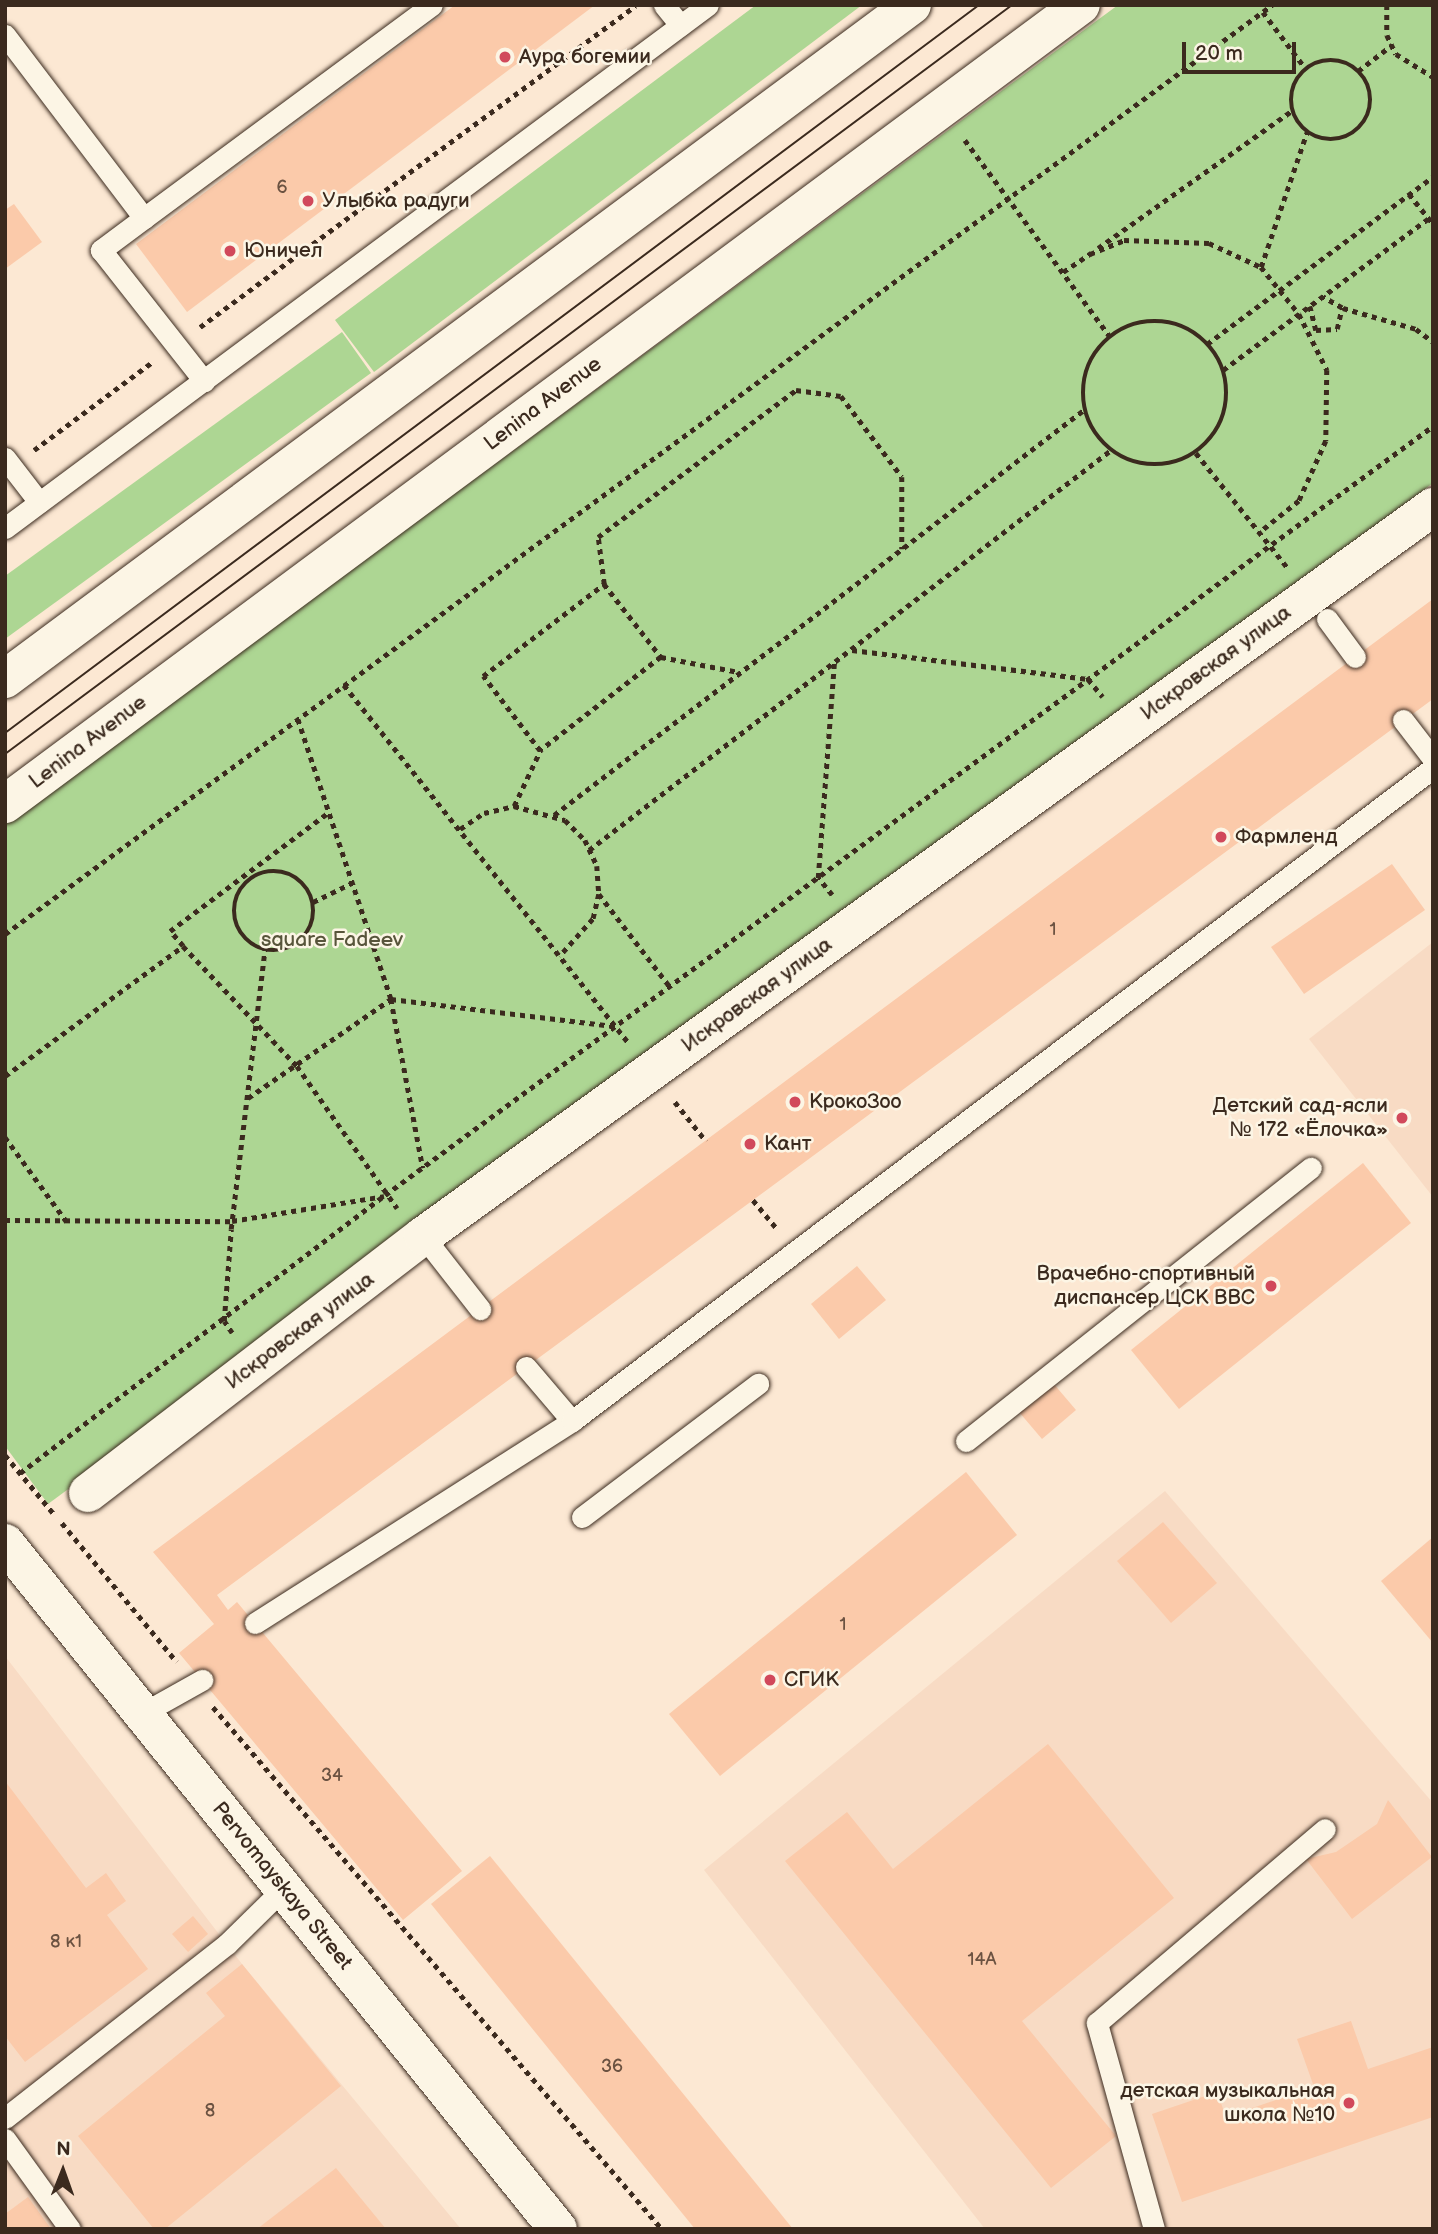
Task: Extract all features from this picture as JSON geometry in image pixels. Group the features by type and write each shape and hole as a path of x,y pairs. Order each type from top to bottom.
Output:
{"street":[{"path":"5,679 912,5"},
{"name":"Lenina Avenue","path":"5,804 1080,5"},
{"name":"Искровская улица","path":"88,1493 423,1237 1433,506"},
{"name":"Pervomayskaya Street","path":"5,1543 558,2229"}],"lane":[{"path":"204,382 101,250 432,5"},
{"path":"664,5 680,25"},
{"path":"5,528 708,5"},
{"path":"5,35 144,218"},
{"path":"8,462 39,502"},
{"path":"1327,619 1355,657"},
{"path":"1403,720 1433,759"},
{"path":"259,1629 572,1421 1433,768"},
{"path":"966,1441 1311,1168"},
{"path":"423,1237 480,1309"},
{"path":"526,1367 572,1421"},
{"path":"582,1517 758,1384"},
{"path":"139,1709 194,1677"},
{"path":"1154,2229 1097,2022 1325,1829"},
{"path":"5,2118 227,1944 284,1888"},
{"path":"5,2139 70,2229"}],"path":[{"path":"8,462 175,345 636,5"},
{"path":"5,934 1272,5"},
{"path":"1387,5 1392,45 1409,67 1433,77"},
{"path":"1263,12 1306,69"},
{"path":"1358,71 1392,45"},
{"path":"1330,60 1358,71 1372,102 1363,125 1342,139 1307,132 1293,110 1296,82 1306,69 1330,60"},
{"path":"1063,272 1293,110"},
{"path":"1261,267 1307,132"},
{"path":"960,134 1110,337"},
{"path":"1207,344 1433,177"},
{"path":"1409,194 1431,216 1433,224"},
{"path":"1223,370 1431,216"},
{"path":"1090,254 1124,240 1184,239 1209,243 1261,267 1299,314 1327,370 1326,441 1299,502 1259,533 1196,453"},
{"path":"1322,297 1342,308 1416,329 1433,342"},
{"path":"1310,306 1311,326 1326,333 1341,324 1342,308"},
{"path":"1167,321 1207,344 1223,370 1226,411 1217,432 1196,453 1160,466 1111,450 1085,410 1086,369 1110,337 1142,322 1167,321"},
{"path":"740,673 661,657 604,584 598,537 796,390 841,396 902,477 902,549"},
{"path":"554,815 1085,410"},
{"path":"20,1474 386,1195 1433,426"},
{"path":"589,850 1111,450"},
{"path":"540,751 483,676 604,584"},
{"path":"852,649 1088,679"},
{"path":"514,806 540,751 661,657"},
{"path":"818,878 834,663"},
{"path":"344,685 616,1026"},
{"path":"298,719 391,999 423,1168"},
{"path":"460,829 484,813 514,806 554,815 589,850 599,894 670,987"},
{"path":"329,812 248,877 170,931 297,1066 386,1195"},
{"path":"283,872 306,886 313,902 307,934 287,948 265,949 251,943 236,922 237,895 248,877 283,872"},
{"path":"313,902 352,883"},
{"path":"560,956 593,919 599,894"},
{"path":"5,1076 183,946"},
{"path":"256,1364 223,1321 232,1221 265,949"},
{"path":"248,1098 391,999 616,1026"},
{"path":"5,1137 67,1222"},
{"path":"5,1220 232,1221 386,1195"},
{"path":"753,1200 795,1252"},
{"path":"5,1455 663,2229"}],"shaded area":[{"name":"Детский сад-ясли № 172 «Ёлочка»","path":"1433,942 1433,1197 1309,1039"},
{"path":"1165,1491 1433,1803 1433,2229 985,2229 704,1870"},
{"path":"5,1656 242,1964 461,2229 5,2229"}],"green space":[{"path":"756,5 862,5 374,372 335,320"},
{"name":"square Fadeev","path":"1118,5 1433,5 1433,483 48,1504 5,1446 5,825"},
{"path":"342,332 371,373 5,639 5,576"}],"building":[{"path":"455,5 595,5 187,312 136,244"},
{"path":"14,204 42,242 5,269 5,210"},
{"path":"1433,599 1433,699 217,1595 228,1610 237,1602 462,1871 403,1920 179,1653 214,1624 153,1552"},
{"path":"1392,864 1425,910 1304,994 1271,947"},
{"name":"Врачебно-спортивный диспансер ЦСК ВВС","path":"1363,1163 1411,1223 1179,1409 1131,1350"},
{"path":"857,1266 886,1300 839,1339 811,1304"},
{"path":"1053,1383 1076,1410 1042,1439 1019,1412"},
{"path":"966,1472 1017,1535 720,1776 669,1714"},
{"path":"1163,1522 1217,1583 1171,1623 1117,1561"},
{"path":"1433,1537 1433,1643 1381,1581"},
{"path":"1048,1744 1174,1898 1022,2021 1116,2136 1051,2188 785,1861 847,1812 893,1869"},
{"path":"5,1781 86,1888 106,1873 126,1901 107,1915 148,1969 25,2062 5,2036"},
{"path":"1388,1800 1432,1857 1352,1919 1306,1859 1336,1852 1377,1824"},
{"path":"490,1856 793,2229 695,2229 431,1904"},
{"path":"193,1916 208,1934 188,1952 172,1934"},
{"path":"242,1964 341,2086 165,2229 154,2229 78,2136 225,2016 206,1993"},
{"name":"детская музыкальная школа №10","path":"1351,2021 1368,2069 1433,2047 1433,2117 1182,2202 1152,2114 1217,2092 1226,2117 1314,2087 1297,2039"},
{"path":"336,2168 386,2229 257,2229"},
{"path":"28,2197 51,2229 5,2229 5,2214"}],"tram line":[{"path":"5,733 979,5"},
{"path":"5,754 1012,5"}],"place":[{"name":"Аура богемии","path":"505,57"},
{"name":"Улыбка радуги","path":"308,201"},
{"name":"Юничел","path":"230,251"},
{"name":"Фармленд","path":"1221,837"},
{"name":"КрокоЗоо","path":"795,1102"},
{"name":"Детский сад-ясли № 172 «Ёлочка»","path":"1402,1118"},
{"name":"Кант","path":"750,1144"},
{"name":"Врачебно-спортивный диспансер ЦСК ВВС","path":"1271,1286"},
{"name":"СГИК","path":"770,1680"},
{"name":"детская музыкальная школа №10","path":"1349,2103"}]}
